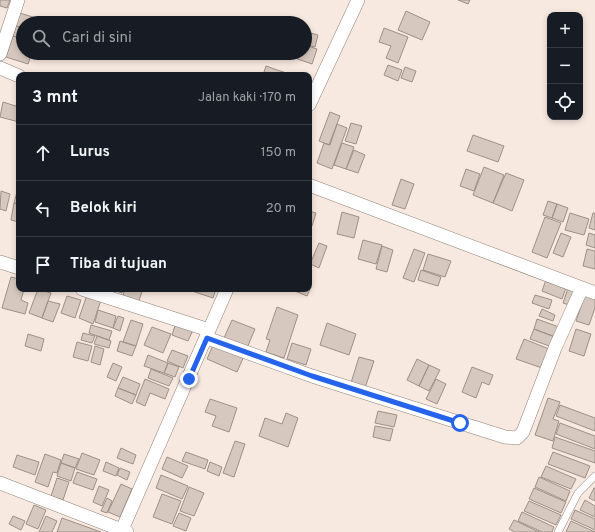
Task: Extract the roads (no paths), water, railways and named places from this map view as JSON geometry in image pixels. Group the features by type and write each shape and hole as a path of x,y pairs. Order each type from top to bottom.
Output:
{"street":[{"path":"0,54 18,0"},
{"path":"312,99 358,0"},
{"path":"0,68 16,75"},
{"path":"312,186 595,293"},
{"path":"0,262 16,267"},
{"path":"90,292 208,334 312,376 505,437 517,438 524,432 554,348 582,288"},
{"path":"0,483 123,531 226,292"}],"lane":[{"path":"558,532 578,493 595,476"}]}
